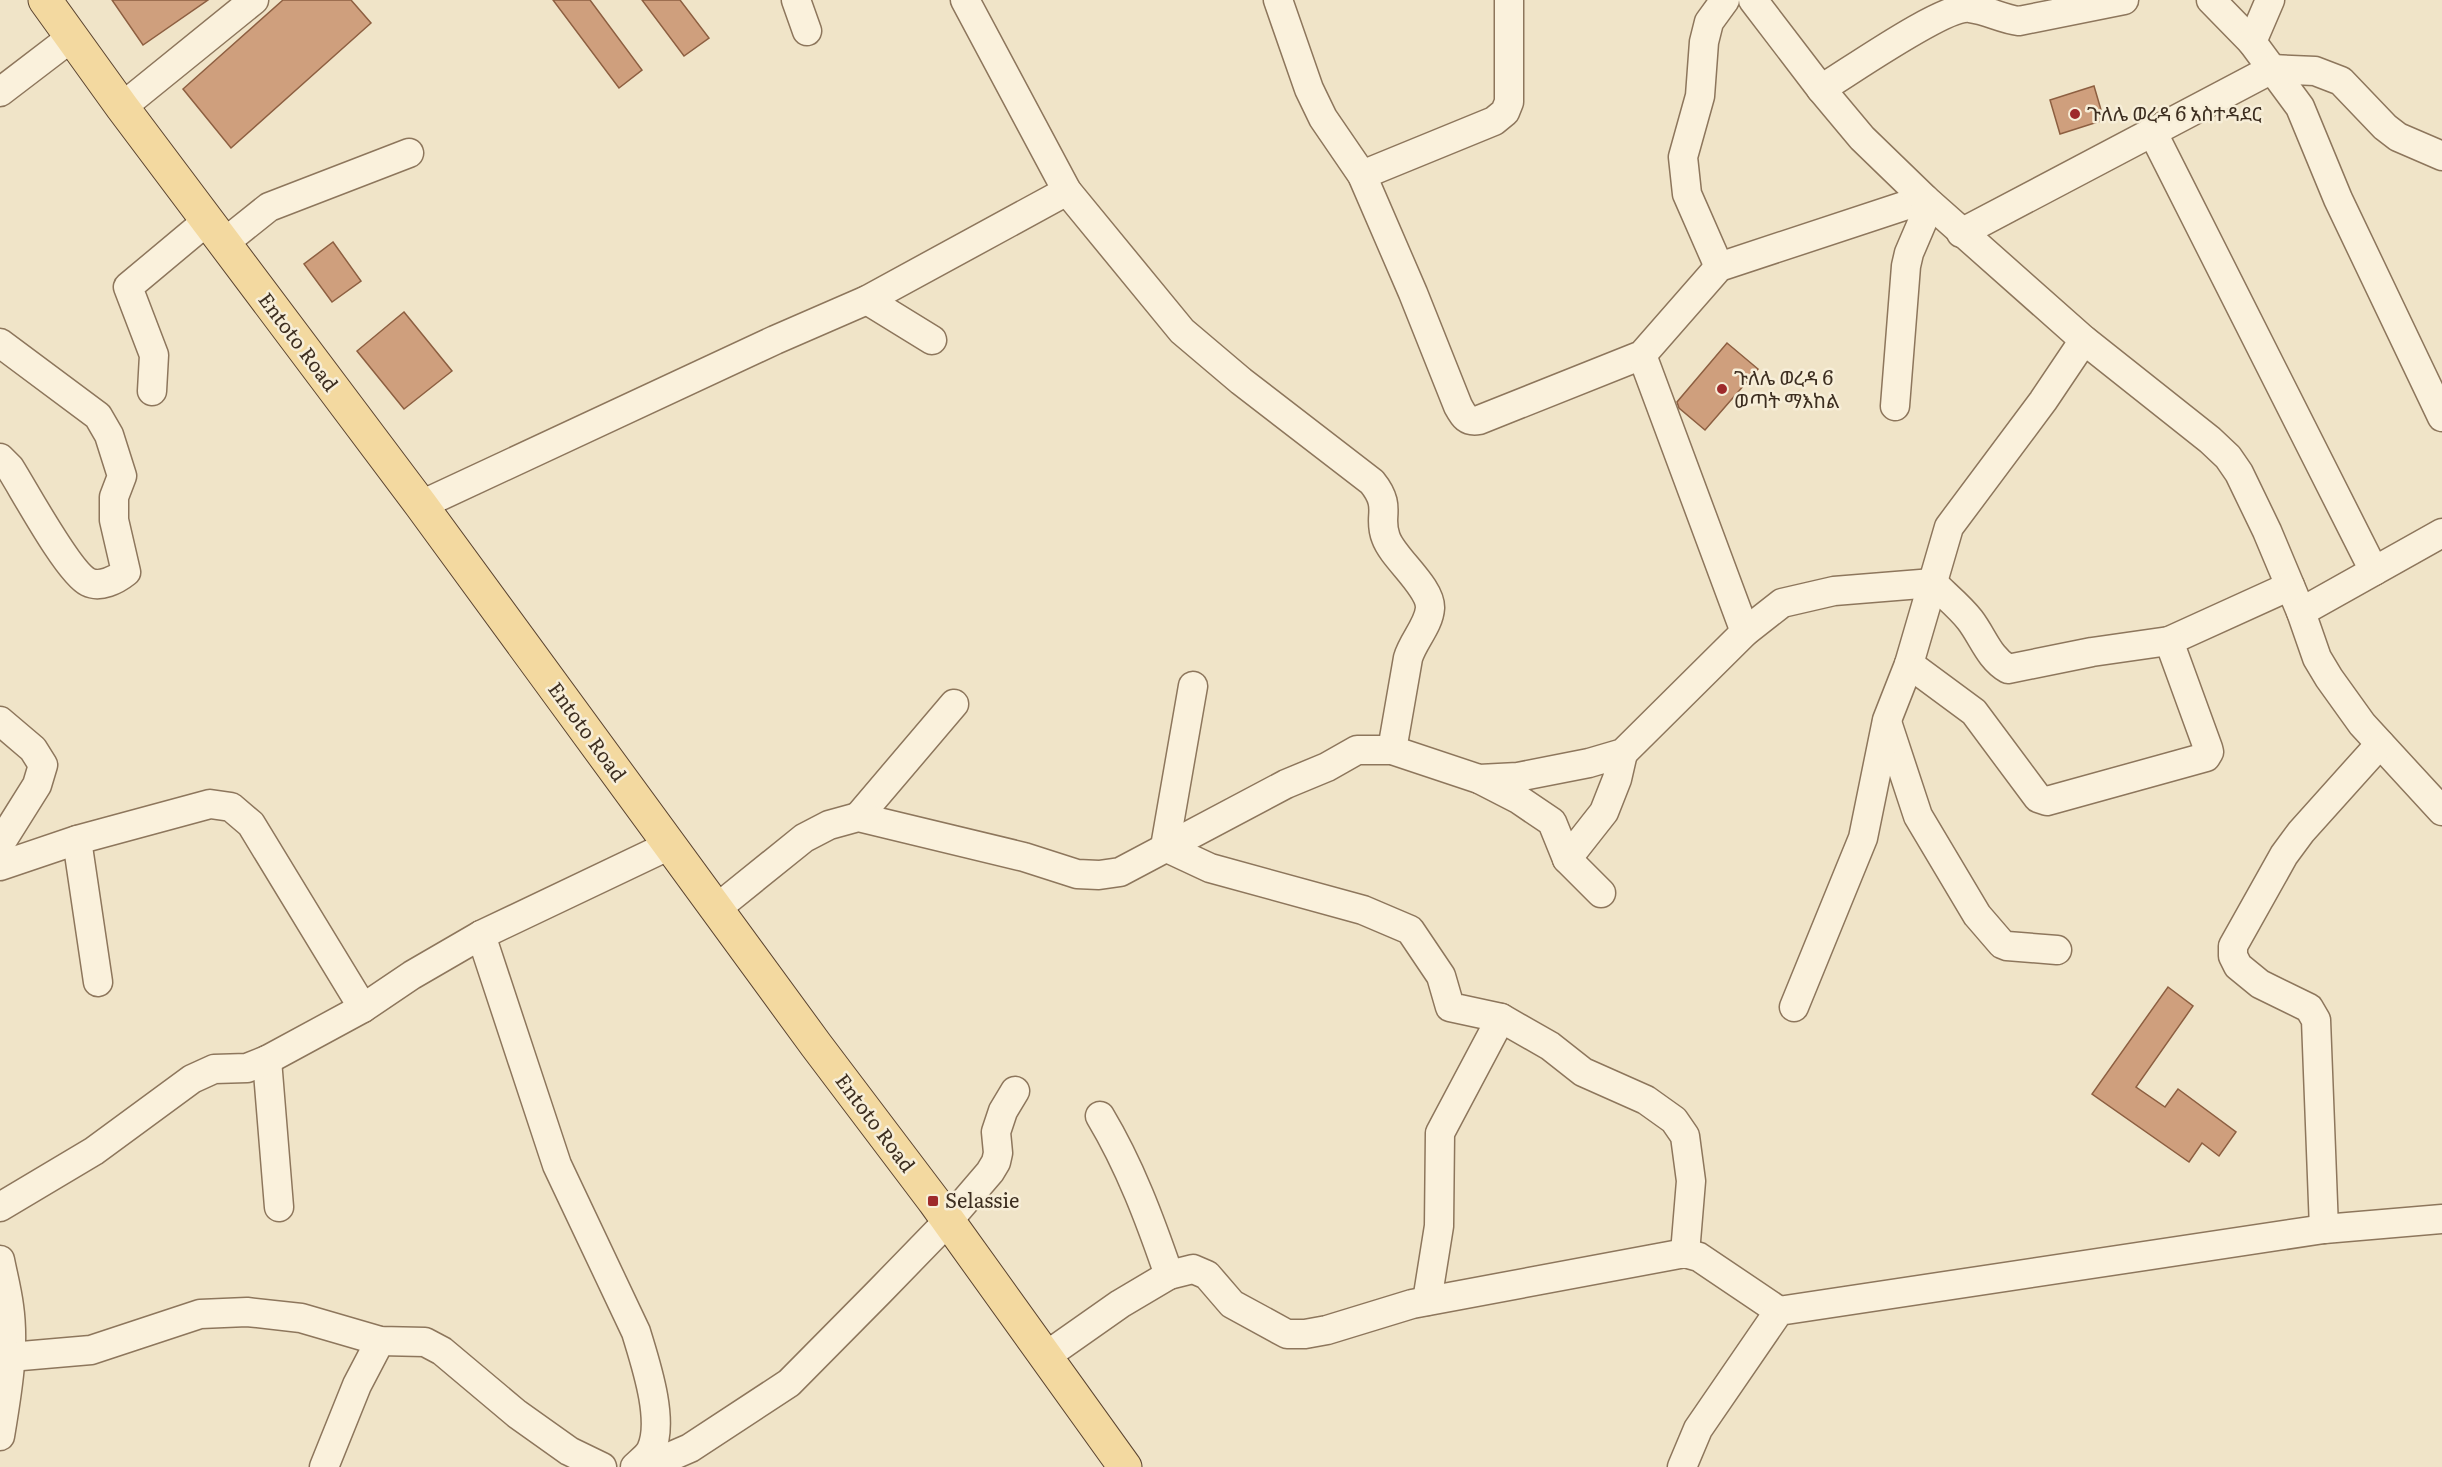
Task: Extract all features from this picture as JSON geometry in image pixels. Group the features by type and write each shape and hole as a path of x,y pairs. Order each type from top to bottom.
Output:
{"main road":[{"name":"Entoto Road","path":"45,0 215,232 421,505 716,909 948,1221 1125,1467"}],"street":[{"path":"122,107 254,0"},
{"path":"796,0 807,31"},
{"path":"965,0 1067,191 1182,331 1241,381 1372,482 1380,491 1384,499 1386,539 1421,587 1430,607 1408,658 1392,750"},
{"path":"1278,0 1309,89 1323,118 1362,175 1464,417 1472,421 1642,355 1719,267 1928,202"},
{"path":"1362,175 1494,121 1505,112 1509,102 1509,0"},
{"path":"1719,267 1687,194 1683,157 1700,96 1704,42 1709,22 1725,0"},
{"path":"1753,0 1821,89 1862,138 1928,202 2084,340 2177,413 2228,457 2239,473 2262,521 2301,612 2317,658 2329,678 2362,724 2442,811"},
{"path":"1821,89 1951,12 1971,8 2006,20 2019,21 2124,0"},
{"path":"2211,0 2252,42 2300,108 2338,199 2442,417"},
{"path":"2252,42 2270,0"},
{"path":"0,92 72,37"},
{"path":"1961,233 2272,69 2315,71 2341,81 2385,127 2398,137 2442,156"},
{"path":"2152,131 2374,571"},
{"path":"152,391 154,355 128,286 215,232 269,207 409,153"},
{"path":"421,505 867,300 1067,191"},
{"path":"1895,406 1906,266 1928,202"},
{"path":"867,300 932,340"},
{"path":"1794,1007 1863,838 1887,720 1909,664 1949,527 2043,400 2084,340"},
{"path":"0,343 93,411 110,435 122,476 114,497 114,520 126,572 120,578 99,585 87,582 57,546 3,468"},
{"path":"1642,355 1745,632"},
{"path":"2301,612 2442,532"},
{"path":"1479,779 1518,777 1589,763 1623,753 1745,632 1782,603 1834,591 1933,583 1969,619 1999,664 2008,669 2092,652 2169,641 2290,586"},
{"path":"1909,664 1974,712 2038,798 2047,801 2206,757 2209,752 2208,748 2169,641"},
{"path":"1165,847 1193,686"},
{"path":"858,817 954,704"},
{"path":"1887,720 1918,816 1977,915 2002,944 2057,950"},
{"path":"0,721 33,749 43,765 37,785 0,844"},
{"path":"2324,1230 2316,1020 2309,1008 2260,984 2238,966 2233,956 2233,946 2284,855 2301,831 2380,744"},
{"path":"716,909 804,838 829,825 858,817 1024,857 1077,874 1099,875 1120,872 1357,750 1392,750 1479,779 1518,799 1552,822 1567,859 1601,893"},
{"path":"1567,859 1604,812 1617,779 1623,753"},
{"path":"0,866 76,840 210,804 231,807 251,824 363,1008"},
{"path":"76,840 98,982"},
{"path":"0,1207 94,1151 192,1079 214,1069 247,1068 267,1060 363,1008 412,975 481,935 670,845"},
{"path":"1165,847 1210,868 1363,910 1410,930 1441,976 1450,1007 1501,1017 1550,1046 1583,1072 1646,1100 1674,1120 1685,1136 1691,1181 1685,1253"},
{"path":"481,935 557,1165 636,1332 656,1413 655,1438 650,1452 635,1467"},
{"path":"1427,1301 1439,1226 1440,1133 1501,1017"},
{"path":"267,1060 279,1207"},
{"path":"646,1467 690,1448 789,1383 948,1221 996,1162 996,1132 1003,1111 1015,1091"},
{"path":"1100,1116 1119,1148 1137,1189 1169,1275"},
{"path":"1046,1356 1120,1304 1169,1275 1193,1269 1207,1275 1232,1304 1287,1334 1305,1334 1327,1330 1381,1312 1427,1301 1685,1253 1699,1257 1779,1311 2324,1230 2442,1219"},
{"path":"0,1260 10,1307 8,1393 0,1436"},
{"path":"1682,1467 1698,1429 1779,1311"},
{"path":"10,1357 91,1350 200,1314 247,1312 301,1318 380,1341 425,1342 442,1351 517,1414 568,1451 602,1467"},
{"path":"330,1466 357,1385 380,1341"}],"building":[{"path":"112,0 208,0 143,45"},
{"path":"283,0 351,0 371,23 231,148 183,89"},
{"path":"553,0 590,0 642,70 619,88"},
{"path":"642,0 680,0 709,38 684,56"},
{"path":"2094,86 2104,120 2060,134 2050,100"},
{"path":"333,242 361,281 332,302 304,264"},
{"path":"404,312 452,371 404,409 357,351"},
{"path":"1727,343 1758,369 1705,430 1679,408 1677,402"},
{"path":"2168,987 2193,1006 2136,1087 2165,1107 2178,1089 2236,1132 2219,1156 2202,1143 2189,1162 2092,1094"}],"place":[{"name":"ጉለሌ ወረዳ 6 አስተዳደር","path":"2075,114"},
{"name":"ጉለሌ ወረዳ 6 ወጣት ማእከል","path":"1722,389"},
{"name":"Selassie","path":"933,1201"}]}
